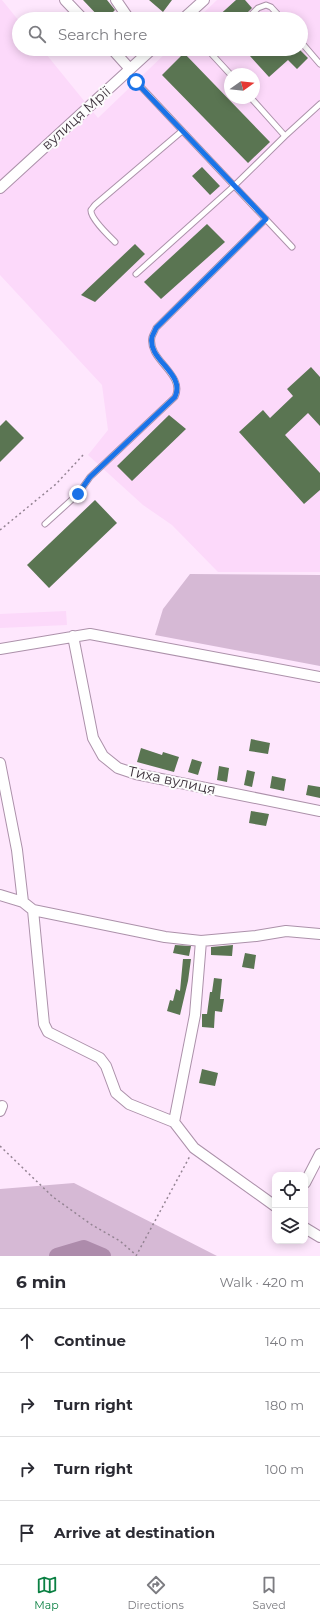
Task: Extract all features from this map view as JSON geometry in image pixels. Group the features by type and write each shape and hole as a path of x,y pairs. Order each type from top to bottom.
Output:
{"street":[{"path":"65,0 76,12"},
{"path":"116,0 124,12"},
{"path":"191,12 204,0"},
{"path":"118,56 129,70"},
{"name":"вулиця Мрії","path":"0,188 144,56"},
{"path":"0,649 90,634 320,677"},
{"name":"Тиха вулиця","path":"73,636 93,738 104,756 118,768 136,774 320,811"},
{"path":"0,762 17,850 24,902"},
{"path":"0,895 24,902 32,910 165,937 202,941 256,936 286,930 320,934"},
{"path":"32,910 44,1024 48,1032 100,1058 106,1066 116,1093 129,1104 174,1122 194,1148 272,1204"},
{"path":"174,1122 195,1015 202,941"},
{"path":"308,1177 320,1154"},
{"path":"308,1230 320,1237"}],"lane":[{"path":"254,12 258,8 266,5 271,7 276,12"},
{"path":"308,50 320,64"},
{"path":"214,56 225,68"},
{"path":"129,70 182,130 292,247"},
{"path":"257,104 286,136"},
{"path":"136,274 234,186 320,104"},
{"path":"115,242 94,220 91,210 182,130"},
{"path":"45,524 78,494 90,477 175,397 178,390 176,383 153,346 152,338 156,328 266,219"}],"path":[{"path":"0,530 56,484 85,453"},
{"path":"0,1146 52,1197 92,1225 120,1241 136,1256 194,1148"}],"shaded area":[{"path":"0,0 2,0 12,12 12,56 48,56 98,118 163,56 308,56 308,12 204,12 217,0 320,0 320,572 218,572 172,525 143,505 88,455 108,430 102,385 0,275"},
{"path":"190,574 320,575 320,666 155,635 163,609"},
{"path":"66,611 67,625 0,628 0,614"},
{"path":"74,1183 217,1256 0,1256 0,1189"}],"building":[{"path":"83,0 107,0 115,10 113,12 94,12"},
{"path":"149,0 172,0 163,12"},
{"path":"236,0 245,0 252,8 248,12 223,12"},
{"path":"181,56 187,56 224,94 224,104 233,104 270,142 248,163 162,75"},
{"path":"250,56 306,56 308,58 297,69 288,60 269,77"},
{"path":"202,167 220,186 210,195 192,176"},
{"path":"207,224 225,242 161,299 144,282"},
{"path":"135,244 145,254 95,302 81,295"},
{"path":"311,367 320,377 320,426 308,413 285,435 320,473 320,490 304,504 239,432 263,410 270,418 293,396 287,389"},
{"path":"169,415 186,429 132,481 117,466"},
{"path":"6,420 24,438 0,462 0,426"},
{"path":"95,500 117,523 49,588 27,565"},
{"path":"251,739 270,743 268,754 249,751"},
{"path":"141,748 162,755 163,752 179,757 174,772 137,762"},
{"path":"192,759 202,762 198,775 188,772"},
{"path":"219,766 229,768 227,782 217,780"},
{"path":"247,770 255,772 252,787 244,785"},
{"path":"272,776 286,779 284,791 270,788"},
{"path":"308,785 320,787 320,798 306,795"},
{"path":"251,811 269,814 266,826 249,823"},
{"path":"175,945 191,946 189,956 173,953"},
{"path":"233,945 232,956 211,955 211,947"},
{"path":"245,953 256,955 254,969 242,967"},
{"path":"183,959 191,959 188,981 180,1015 167,1011 170,1000 173,1001 176,989 180,991"},
{"path":"214,978 222,979 220,999 224,999 222,1012 215,1011 214,1028 202,1027 202,1014 207,1014 210,992 212,992"},
{"path":"202,1069 218,1073 215,1086 199,1083"}],"waterway":[{"path":"57,1256 84,1248 103,1256"}],"route":[{"path":"78,494 90,477 175,397 178,390 176,383 153,346 152,338 156,328 266,219 136,82"}]}
